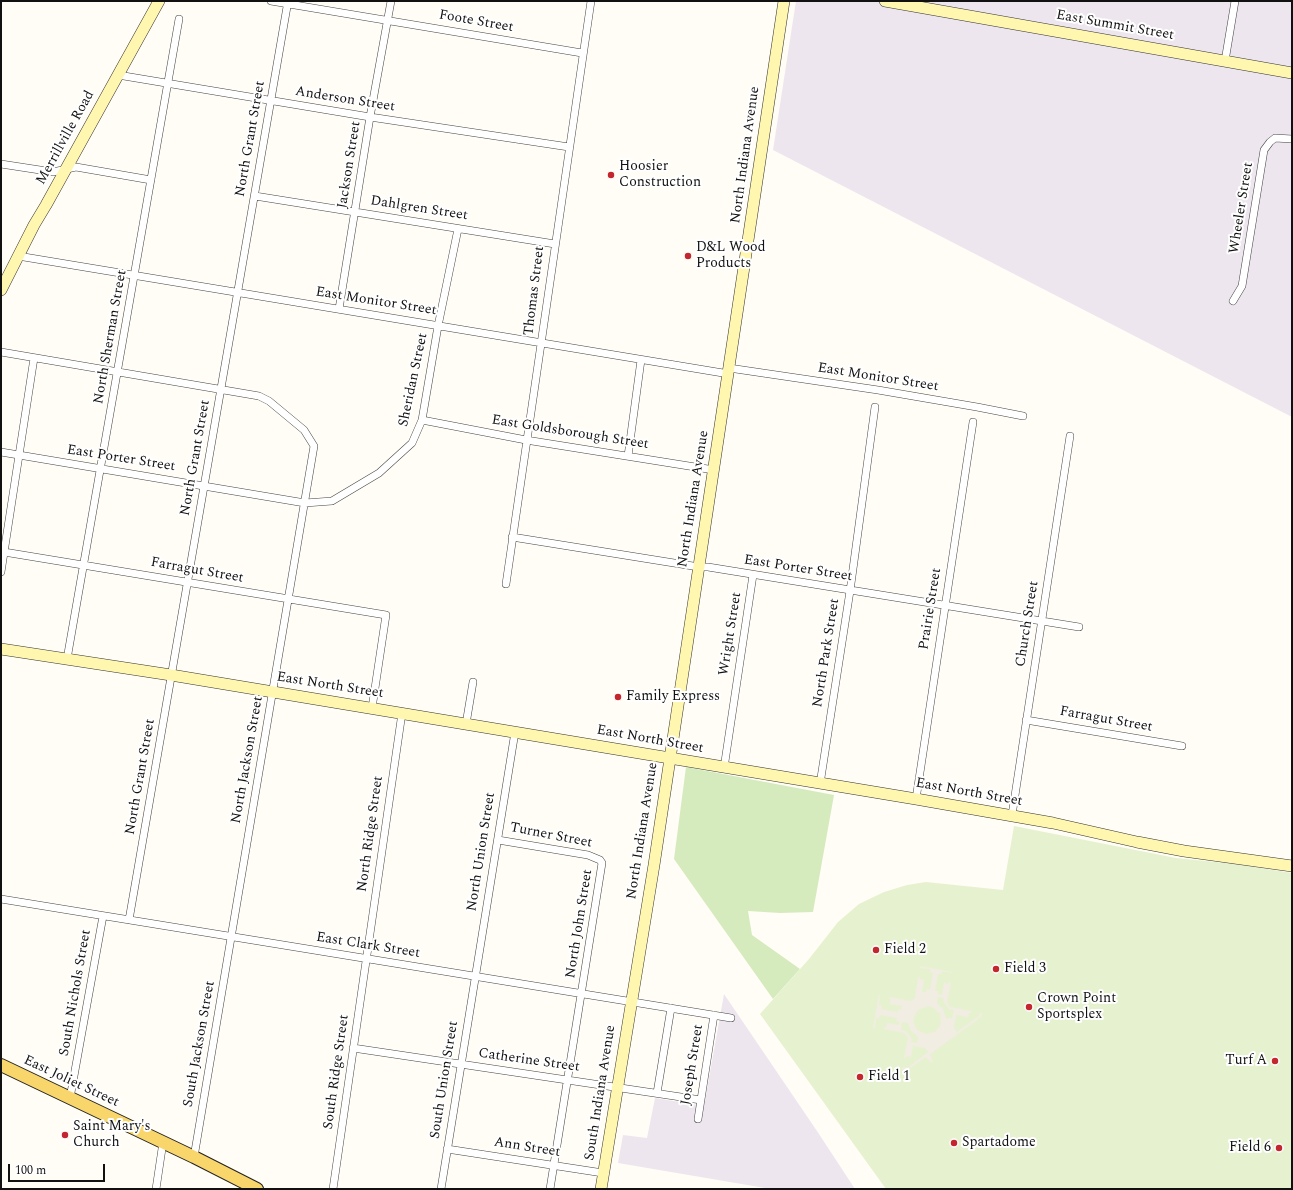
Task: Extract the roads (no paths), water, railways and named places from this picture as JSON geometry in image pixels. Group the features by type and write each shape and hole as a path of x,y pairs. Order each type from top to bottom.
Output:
{"main road":[{"name":"East Joliet Street","path":"1,1065 258,1189"}],"street":[{"name":"Merrillville Road","path":"1,290 34,225 159,1"},
{"name":"Foote Street","path":"271,1 288,2 388,21 582,53"},
{"name":"Jackson Street","path":"338,309 391,1"},
{"name":"Thomas Street","path":"506,584 526,440 542,343 554,244 591,1"},
{"name":"North Indiana Avenue","path":"632,1002 714,470 784,1"},
{"name":"East Summit Street","path":"885,1 1292,73"},
{"path":"1225,60 1235,1"},
{"name":"North Grant Street","path":"129,920 288,2"},
{"name":"North Sherman Street","path":"68,659 179,19"},
{"name":"Anderson Street","path":"118,75 271,101 569,148"},
{"name":"Wheeler Street","path":"1233,301 1242,286 1264,150 1275,138 1292,139"},
{"path":"1,164 53,172 76,167 151,180"},
{"name":"Dahlgren Street","path":"255,196 554,244"},
{"name":"Sheridan Street","path":"332,501 379,472 412,443 422,420 438,326 458,229"},
{"name":"East Monitor Street","path":"18,256 641,360 878,390 1023,416"},
{"path":"1,352 221,390"},
{"path":"1,572 34,358"},
{"path":"628,456 641,360"},
{"name":"North Jackson Street","path":"221,390 259,396 270,401 304,430 314,446 231,936"},
{"name":"North Park Street","path":"820,784 850,591 875,407"},
{"name":"East Goldsborough Street","path":"422,420 526,440 714,470"},
{"name":"Prairie Street","path":"916,799 973,422"},
{"name":"Church Street","path":"1012,815 1070,436"},
{"name":"East Porter Street","path":"1,452 305,502 332,501"},
{"name":"East Porter Street","path":"512,537 1079,627"},
{"name":"Farragut Street","path":"4,552 386,616 372,708"},
{"name":"Wright Street","path":"724,768 753,575"},
{"name":"East North Street","path":"1,648 372,708 1012,815 1143,843 1292,866"},
{"path":"466,724 473,682"},
{"name":"North Ridge Street","path":"366,958 402,713"},
{"name":"Farragut Street","path":"1026,720 1182,746"},
{"name":"North Union Street","path":"475,976 515,732"},
{"name":"Turner Street","path":"498,840 588,855 600,860"},
{"name":"North John Street","path":"550,1189 602,871 602,863 600,860"},
{"name":"East Clark Street","path":"1,899 731,1018"},
{"name":"South Nichols Street","path":"70,1098 102,916"},
{"name":"South Jackson Street","path":"194,1157 231,936"},
{"name":"South Ridge Street","path":"333,1189 366,958"},
{"name":"South Union Street","path":"441,1189 475,976"},
{"name":"South Indiana Avenue","path":"601,1189 632,1002"},
{"path":"657,1093 671,1008"},
{"name":"Joseph Street","path":"698,1119 714,1015"},
{"name":"Catherine Street","path":"353,1048 701,1100"},
{"path":"156,1189 163,1142"},
{"name":"Ann Street","path":"447,1149 603,1173"}],"place":[{"name":"Hoosier Construction","path":"611,175"},
{"name":"D&L Wood Products","path":"688,256"},
{"name":"Family Express","path":"618,697"},
{"name":"Field 2","path":"876,950"},
{"name":"Field 3","path":"996,969"},
{"name":"Crown Point Sportsplex","path":"1029,1007"},
{"name":"Turf A","path":"1275,1061"},
{"name":"Field 1","path":"860,1077"},
{"name":"Saint Mary's Church","path":"65,1135"},
{"name":"Spartadome","path":"954,1143"},
{"name":"Field 6","path":"1279,1148"}]}
